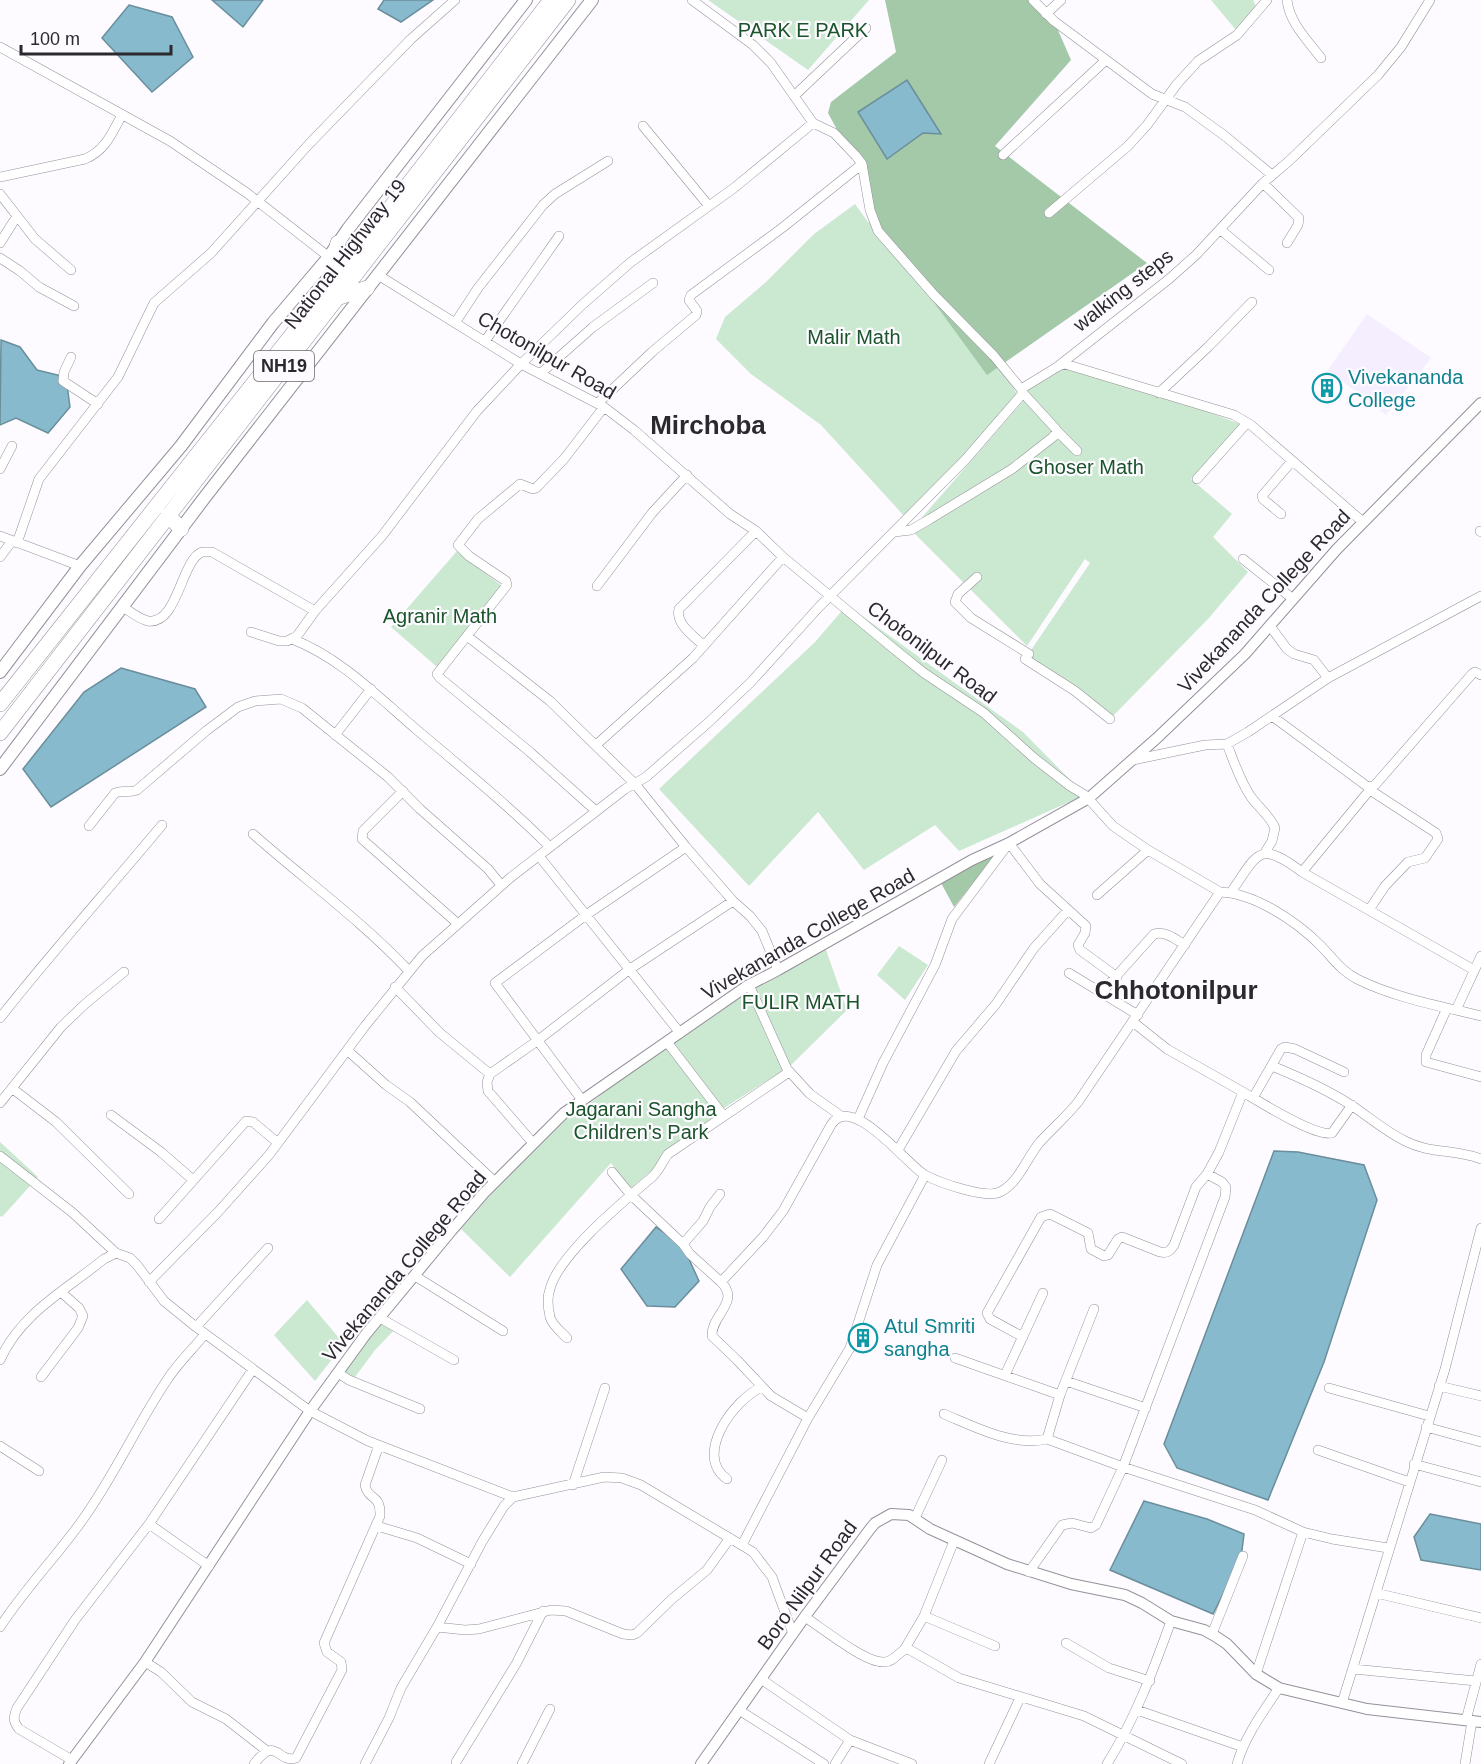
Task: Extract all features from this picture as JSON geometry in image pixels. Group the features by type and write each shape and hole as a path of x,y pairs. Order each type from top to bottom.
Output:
{"highway":[{"name":"NH19","path":"0,704 332,294 551,0"},
{"name":"National Highway 19","path":"0,733 168,515 332,294 568,0"},
{"path":"338,243 332,294 367,288"},
{"path":"168,515 181,529"}],"main road":[{"path":"0,672 80,566 181,446 273,323 329,257 526,0"},
{"path":"0,769 181,529 592,0"}],"street":[{"path":"0,557 15,542 39,478 118,377 154,303 211,253 258,200 411,39 455,0"},
{"path":"692,0 753,45 771,63 813,123 834,133 862,164 871,215 883,238 934,295 994,356 1022,391 1077,451"},
{"path":"1033,0 1046,14 1152,94 1185,107 1272,175"},
{"path":"1046,14 1061,0"},
{"path":"1049,213 1128,146 1198,61 1237,35 1267,0"},
{"path":"1287,0 1289,13 1321,58"},
{"name":"walking steps","path":"148,1282 218,1212 278,1143 409,971 457,923 501,885 625,789 635,784 691,738 738,695 830,596 971,454 1022,391 1057,367 1169,279 1221,230 1263,183 1378,75 1401,47 1429,0"},
{"path":"794,96 866,28"},
{"path":"0,47 170,141 258,200 329,257"},
{"path":"1003,155 1106,60"},
{"path":"0,177 85,159 102,149 122,115"},
{"path":"292,639 382,536 477,411 521,364 583,304 631,262 734,188 813,123"},
{"path":"643,126 709,206"},
{"path":"455,323 478,288 543,205 568,185 608,161"},
{"path":"596,812 530,752 438,676 439,671 506,588 507,583 469,556 458,545 478,519 520,484 536,488 564,459 601,405 652,352 696,315 697,311 689,300 691,295 782,228 862,164"},
{"path":"1263,183 1299,218 1298,225 1287,243"},
{"path":"0,194 35,239 71,270"},
{"path":"0,243 17,216"},
{"path":"1221,230 1269,270"},
{"path":"485,341 559,237"},
{"path":"0,258 39,287 74,306"},
{"name":"Chotonilpur Road","path":"378,275 521,364 601,405 687,475 730,514 756,531 783,557 888,644 984,713 1034,758 1089,798 1113,826 1148,850 1220,892"},
{"path":"541,373 593,327 653,283"},
{"path":"1159,393 1251,302"},
{"path":"71,357 64,372 63,381 98,404"},
{"path":"1057,367 1065,364 1224,411 1247,423 1363,522"},
{"name":"Vivekananda College Road","path":"71,1762 145,1662 310,1411 338,1373 380,1318 495,1182 564,1113 748,985 972,860 1009,843 1089,798 1245,654 1363,522 1481,403"},
{"path":"1197,479 1247,423"},
{"path":"894,532 911,530 1012,469 1035,453 1057,431"},
{"path":"0,470 12,446"},
{"path":"1281,514 1262,496 1292,461"},
{"path":"597,586 652,513 687,475"},
{"path":"704,646 680,621 679,609 756,531"},
{"path":"0,536 80,566"},
{"path":"123,607 148,621 155,620 163,615 174,600 194,558 202,552 212,552 315,611"},
{"path":"596,745 675,676 783,557"},
{"path":"1243,559 1293,599"},
{"path":"977,577 958,594 956,603 970,618 1027,656 1110,719"},
{"path":"1131,761 1205,745 1227,744 1328,678 1481,596"},
{"path":"1270,626 1287,649 1294,654 1314,660 1328,678"},
{"path":"251,632 279,641 292,639 311,646 336,661 521,818 550,847"},
{"path":"467,636 550,701 635,784 686,847 762,931 778,970"},
{"path":"1302,872 1372,787 1472,674 1475,672 1481,675"},
{"path":"335,735 371,689"},
{"path":"89,826 115,793 136,790 238,707 255,700 281,699 302,708 388,777 420,809 488,869 501,885"},
{"path":"1272,716 1364,786 1372,787 1436,833 1438,839 1425,858 1411,861 1393,878 1369,910"},
{"path":"1227,744 1243,784 1275,828 1272,841 1264,854 1252,861 1231,892"},
{"path":"403,791 363,831 362,839 457,923"},
{"path":"0,1018 38,969 105,895 162,825"},
{"path":"253,834 293,870 365,927 409,971"},
{"path":"858,1119 883,1063 935,965 952,919 1009,843 1037,880 1086,926 1078,945 1080,950 1117,977"},
{"path":"582,1100 495,983 586,915 686,847"},
{"path":"1097,896 1148,850"},
{"path":"1264,854 1281,856 1302,872 1474,970"},
{"path":"539,855 680,1033"},
{"path":"721,1282 763,1237 783,1210 834,1120 841,1116 858,1119 898,1150 925,1175 988,1195 1000,1192 1011,1184 1040,1143 1072,1110 1220,892 1231,892 1271,908 1299,926 1321,946 1335,964 1355,978 1411,999 1481,1016"},
{"path":"533,1143 488,1091 487,1082 490,1074 630,969 733,901"},
{"path":"898,1150 956,1051 996,1004 1034,948 1068,910"},
{"path":"1101,993 1154,934 1167,935 1185,945"},
{"path":"1481,956 1426,1055 1426,1062 1481,1077"},
{"path":"0,1103 70,1018 124,972"},
{"path":"1070,973 1135,1018 1167,1049 1299,1123 1328,1134 1336,1128 1352,1105"},
{"path":"748,985 789,1072 810,1094 841,1116"},
{"path":"395,987 440,1033 490,1074"},
{"path":"667,1041 723,1115"},
{"path":"1253,1098 1281,1049 1289,1047 1344,1072"},
{"path":"347,1050 386,1085 410,1102 495,1182"},
{"path":"1272,1066 1352,1105 1388,1132 1414,1145 1432,1151 1460,1153 1481,1159"},
{"path":"567,1338 550,1318 549,1290 568,1256 630,1194 657,1172 668,1154 789,1072"},
{"path":"13,1089 56,1122 129,1194"},
{"path":"1023,1337 990,1319 987,1313 1041,1217 1050,1214 1088,1233 1090,1249 1104,1256 1108,1255 1118,1239 1122,1237 1165,1253 1170,1251 1197,1187 1207,1174 1227,1136 1243,1092"},
{"path":"111,1115 161,1152 193,1180"},
{"path":"159,1219 246,1121 253,1122 278,1143"},
{"path":"0,1156 73,1213 116,1253 130,1258 164,1301 310,1411 379,1445 513,1497 612,1476 632,1481 753,1552 772,1577 793,1634"},
{"path":"612,1172 630,1194 727,1288 729,1294 723,1311 712,1330 712,1336 771,1396 808,1418"},
{"path":"1029,1572 1062,1525 1072,1523 1091,1528 1096,1525 1123,1467 1225,1197 1226,1187 1222,1182 1207,1174"},
{"path":"742,1545 808,1418 850,1348 877,1265 925,1175"},
{"path":"683,1244 700,1226 711,1204 720,1194"},
{"path":"1342,1703 1439,1386 1481,1228"},
{"path":"196,1327 267,1248"},
{"path":"0,1359 26,1320 104,1259 116,1253"},
{"path":"415,1276 503,1331"},
{"path":"41,1377 78,1328 83,1316 79,1308 61,1292"},
{"path":"1005,1375 1043,1293"},
{"path":"1047,1439 1060,1395 1094,1308"},
{"path":"380,1318 454,1360"},
{"path":"0,1628 14,1605 81,1522 111,1476 168,1378 205,1334"},
{"path":"955,1358 1060,1395"},
{"path":"71,1762 19,1729 13,1718 17,1708 75,1620 149,1524 253,1370"},
{"path":"338,1373 353,1382 420,1409"},
{"path":"1066,1381 1146,1408"},
{"path":"1439,1386 1481,1396"},
{"path":"727,1479 718,1473 714,1464 716,1439 734,1410 753,1391 762,1387"},
{"path":"573,1485 605,1388"},
{"path":"1329,1388 1430,1416"},
{"path":"944,1414 1000,1436 1021,1441 1047,1439 1123,1467 1255,1510 1303,1532 1388,1548"},
{"path":"1426,1427 1481,1442"},
{"path":"145,1662 161,1672 192,1702 226,1719 267,1751 274,1752 286,1761 296,1758 342,1670 341,1662 327,1652 324,1643 380,1516 380,1504 368,1494 364,1485 379,1445"},
{"path":"0,1446 39,1471"},
{"path":"1318,1450 1409,1482"},
{"path":"915,1518 942,1460"},
{"path":"1414,1464 1481,1482"},
{"path":"365,1764 389,1718 398,1695 471,1563 504,1506 513,1497"},
{"name":"Boro Nilpur Road","path":"701,1764 875,1523 891,1514 909,1515 954,1541 1029,1572 1071,1584 1125,1595 1171,1622 1204,1630 1227,1644 1256,1674 1279,1688 1368,1709 1473,1721"},
{"path":"149,1524 209,1566"},
{"path":"377,1526 417,1538 471,1563"},
{"path":"1256,1674 1303,1532"},
{"path":"437,1627 479,1629 551,1610 566,1611 623,1634 632,1635 706,1570 730,1538"},
{"path":"805,1617 860,1654 876,1661 893,1660 904,1650 924,1616 954,1541"},
{"path":"1212,1634 1243,1556"},
{"path":"1376,1593 1481,1618"},
{"path":"456,1762 516,1664 543,1611"},
{"path":"924,1616 995,1646"},
{"path":"1107,1764 1137,1710 1171,1622"},
{"path":"1066,1643 1109,1668 1150,1681"},
{"path":"904,1650 910,1650 959,1678 1084,1716 1182,1764"},
{"path":"1465,1764 1473,1721 1476,1681 1481,1664"},
{"path":"1353,1669 1476,1681"},
{"path":"761,1679 850,1740 912,1764"},
{"path":"1237,1764 1254,1725 1279,1688"},
{"path":"989,1764 1020,1698"},
{"path":"522,1764 550,1709"},
{"path":"739,1710 824,1764"},
{"path":"1137,1710 1243,1748"},
{"path":"835,1764 850,1740"},
{"path":"254,1764 267,1751"}],"shaded area":[{"path":"1367,314 1431,358 1386,415 1328,370"}],"green space":[{"name":"PARK E PARK","path":"708,0 869,0 808,70"},
{"path":"885,0 1034,0 1054,21 1071,60 995,146 1147,263 987,375 879,227 855,163 828,113 831,102 896,52"},
{"path":"1211,0 1253,0 1257,8 1236,30"},
{"name":"Malir Math","path":"855,204 868,222 873,222 994,354 1019,398 906,518 821,425 751,374 716,339 725,317 765,283 814,234"},
{"name":"Ghoser Math","path":"1064,367 1147,389 1240,424 1191,479 1232,514 1213,537 1248,572 1208,619 1110,719 1025,659 1090,563 1085,559 1027,646 911,530 1024,400 1025,389"},
{"name":"Agranir Math","path":"457,551 502,586 437,667 391,627"},
{"path":"847,605 1023,732 1085,795 959,851 935,825 864,870 818,812 749,886 659,789 815,642"},
{"path":"998,852 954,907 940,881"},
{"name":"Jagarani Sangha Children's Park","path":"824,944 847,1010 787,1069 724,1108 630,1189 611,1163 510,1277 461,1229 534,1145 575,1110 593,1101 672,1038 749,985"},
{"path":"899,946 928,965 905,1000 877,975"},
{"path":"0,1142 38,1177 2,1217 0,1216"},
{"path":"307,1300 344,1344 315,1381 274,1335"},
{"path":"386,1316 399,1325 375,1350 355,1377 343,1372"}],"water":[{"path":"212,0 263,0 243,27"},
{"path":"384,0 433,0 401,22 378,9"},
{"path":"129,5 172,17 193,57 152,92 102,38"},
{"path":"907,80 941,134 923,133 887,159 858,112"},
{"path":"1,340 20,347 37,370 66,377 70,407 48,433 16,418 0,425"},
{"path":"121,668 195,689 206,707 51,807 23,769 84,692"},
{"path":"1274,1151 1298,1152 1364,1165 1377,1200 1324,1362 1268,1500 1177,1468 1164,1444"},
{"path":"656,1227 682,1244 699,1281 675,1307 647,1306 621,1269"},
{"path":"1144,1501 1207,1519 1244,1534 1241,1558 1213,1614 1110,1570"},
{"path":"1430,1514 1481,1524 1481,1570 1421,1560 1414,1537"}],"place":[{"name":"Vivekananda College","path":"1327,388"},
{"name":"Atul Smriti sangha","path":"863,1338"}],"district":[{"name":"Mirchoba","path":"708,425"},
{"name":"Chhotonilpur","path":"1176,990"}],"park label":[{"name":"FULIR MATH","path":"801,1002"}]}
